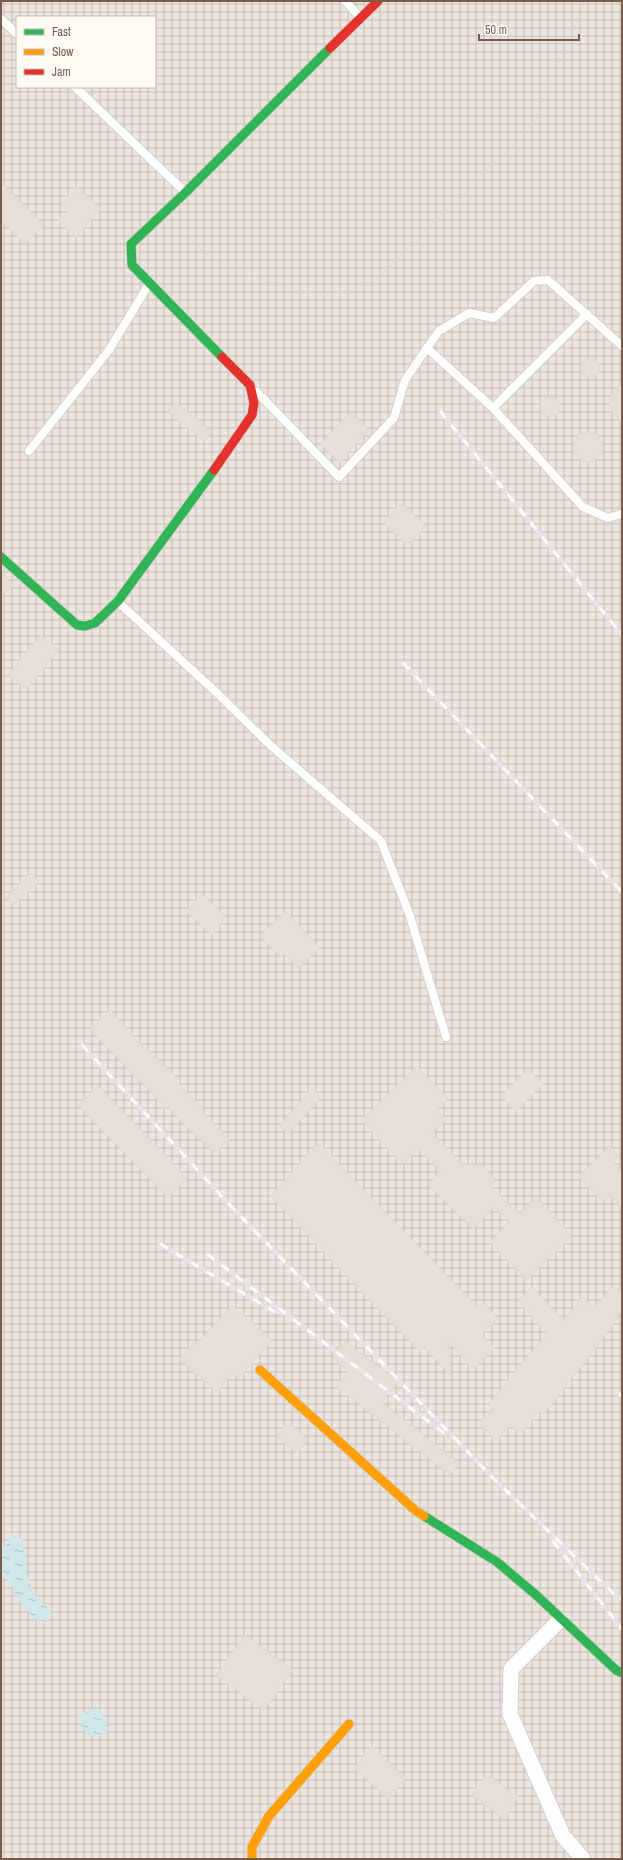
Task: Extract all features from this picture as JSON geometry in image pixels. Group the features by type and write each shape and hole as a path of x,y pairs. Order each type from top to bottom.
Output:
{"street":[{"path":"1,557 77,625 85,626 95,623 118,601 208,479 252,415 254,403 250,385 149,284 132,265 131,244 378,1"},
{"path":"260,1370 416,1511 496,1562 535,1594 560,1620 616,1670 622,1673"},
{"path":"560,1620 511,1669 510,1714 563,1836 583,1859"},
{"path":"252,1859 252,1847 269,1816 349,1724"}],"lane":[{"path":"345,1 361,17"},
{"path":"1,19 16,33"},
{"path":"76,88 185,192"},
{"path":"250,385 338,477 394,418 405,380 439,331 469,313 494,318 534,281 548,280 622,346"},
{"path":"30,451 109,350 149,284"},
{"path":"494,408 587,314"},
{"path":"427,348 494,408 583,507 608,518 622,514"},
{"path":"118,601 217,692 270,745 381,841 410,916 446,1037"}],"path":[{"path":"179,233 219,263 289,288 327,296 372,285 530,127 585,1"}],"shaded area":[{"path":"1,1 622,1 622,1859 1,1859"}],"water":[{"path":"11,1534 23,1540 27,1575 33,1592 52,1613 47,1622 34,1619 18,1599 6,1576 1,1581 1,1545 2,1547 6,1546"},
{"path":"91,1709 100,1709 110,1728 103,1736 89,1736 81,1727 81,1721 77,1718 81,1713 85,1714"}],"building":[{"path":"1,183 44,225 25,244 1,220"},
{"path":"77,187 101,209 76,237 59,221 68,211 61,204"},
{"path":"590,358 597,361 600,368 597,375 590,378 583,375 580,368 583,361"},
{"path":"622,384 622,422 613,414 609,404 612,394"},
{"path":"550,397 557,400 560,407 557,414 550,417 543,414 540,407 543,400"},
{"path":"176,402 212,432 204,441 168,411"},
{"path":"350,412 369,430 339,462 320,444"},
{"path":"588,432 599,436 603,447 599,458 588,462 577,458 573,447 577,436"},
{"path":"401,503 426,526 408,545 383,522"},
{"path":"1,573 14,585 6,593 1,588"},
{"path":"41,635 59,650 26,689 8,674"},
{"path":"31,873 39,881 14,905 6,897"},
{"path":"202,894 226,917 211,934 186,911"},
{"path":"286,911 320,948 298,968 285,954 281,957 260,936"},
{"path":"110,1010 135,1039 178,1079 176,1081 203,1108 200,1111 229,1139 215,1153 168,1107 165,1109 141,1081 139,1083 112,1051 111,1052 90,1029"},
{"path":"417,1066 448,1098 437,1109 447,1120 432,1134 461,1164 482,1165 494,1179 492,1188 519,1214 536,1198 572,1236 527,1280 490,1242 510,1222 494,1207 474,1229 428,1185 441,1171 419,1148 403,1164 361,1120"},
{"path":"528,1069 543,1084 516,1111 501,1096"},
{"path":"98,1086 187,1179 168,1198 78,1105"},
{"path":"312,1088 321,1097 288,1134 279,1126"},
{"path":"319,1143 477,1307 483,1302 498,1319 480,1335 494,1348 473,1369 448,1342 451,1376 424,1347 420,1351 270,1196"},
{"path":"610,1146 619,1156 613,1162 622,1172 622,1208 610,1195 603,1202 578,1177"},
{"path":"613,1286 622,1294 622,1311 598,1345 543,1415 539,1411 521,1433 511,1425 496,1440 479,1424 493,1410 488,1405 547,1333 518,1301 532,1287 564,1320 582,1297 595,1307"},
{"path":"232,1305 272,1341 239,1378 233,1373 217,1392 179,1359 194,1342 197,1344"},
{"path":"345,1341 398,1382 382,1403 459,1463 450,1475 336,1386 348,1371 332,1358"},
{"path":"287,1423 308,1439 297,1453 276,1437"},
{"path":"245,1635 293,1670 264,1710 216,1675"},
{"path":"371,1747 406,1778 388,1798 354,1768"},
{"path":"487,1775 518,1797 504,1819 471,1795"}],"railway":[{"path":"440,411 622,635"},
{"path":"403,663 622,892"},
{"path":"82,1045 228,1203 493,1478 615,1595 622,1599"},
{"path":"160,1244 275,1312"},
{"path":"207,1254 445,1434"},
{"path":"553,1541 622,1629"}],"traffic: fast":[{"path":"222,357 132,265 131,244 185,193 330,48"},
{"path":"1,557 77,625 85,626 95,623 118,601 214,470"},
{"path":"424,1516 497,1562 535,1594 616,1670 622,1673"}],"traffic: slow":[{"path":"260,1370 416,1511 424,1516"},
{"path":"252,1859 252,1847 269,1816 349,1724"}],"traffic: jam":[{"path":"330,48 378,1"},
{"path":"214,470 252,415 254,403 250,385 222,357"}]}
